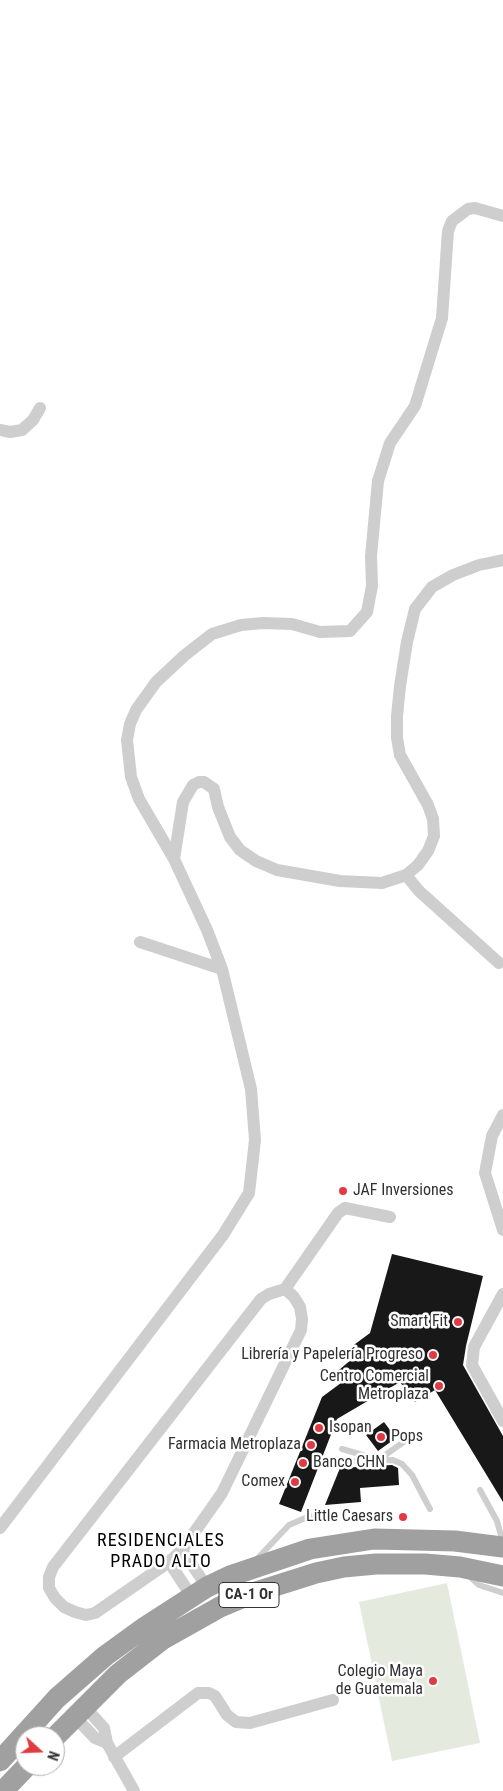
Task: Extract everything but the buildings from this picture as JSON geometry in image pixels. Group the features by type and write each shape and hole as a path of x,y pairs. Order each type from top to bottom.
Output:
{"highway":[{"name":"CA-1 Or","path":"0,1761 57,1698 105,1656 145,1627 200,1592 230,1576 310,1549 374,1539 455,1541 503,1547"},
{"name":"CA-1 Or","path":"65,1727 118,1674 163,1639 236,1600 298,1578 344,1567 410,1563 460,1567 503,1576"},
{"path":"2,1791 17,1776"}],"street":[{"path":"0,1528 223,1235 249,1193 255,1140 252,1088 222,969 207,930 174,859 139,799 131,777 127,740 130,724 136,710 156,682 185,655 212,634 241,625 263,623 292,624 320,632 350,631 367,612 372,586 371,556 378,481 390,443 415,406 442,318 448,231 452,221 468,210 475,208 503,216"},
{"path":"0,430 10,432 22,430 33,420 40,408"},
{"path":"174,859 183,802 193,785 199,782 210,785 214,789 218,807 230,837 240,850 256,862 277,870 340,881 382,883 406,875 418,865 428,851 434,836 433,819 428,805 400,756 397,738 400,686 407,642 415,609 432,587 439,583 479,565 503,560"},
{"path":"406,875 419,891 499,963"},
{"path":"140,942 222,969"},
{"path":"503,1115 492,1136 486,1173 503,1230"},
{"path":"285,1289 294,1296 300,1307 301,1330 222,1493 182,1550 169,1562 95,1613 86,1615 64,1606 55,1598 50,1588 50,1577 53,1568 262,1299 269,1294 285,1289 338,1213 345,1208 390,1217"},
{"path":"503,1294 474,1347 472,1366 503,1421"},
{"path":"182,1550 200,1592"},
{"path":"169,1562 200,1592"},
{"path":"114,1757 198,1694 209,1692 227,1715 236,1722 250,1723 333,1700"},
{"path":"80,1712 96,1738 107,1743 134,1791"}],"lane":[{"path":"342,1450 366,1456 384,1456 409,1438"},
{"path":"336,1462 393,1460 402,1464 412,1474 430,1510"},
{"path":"480,1490 497,1522 503,1543"},
{"path":"247,1570 289,1525 310,1516"},
{"path":"460,1567 479,1586 503,1593"}],"shaded area":[{"path":"447,1583 480,1743 392,1761 359,1602"}],"place":[{"name":"JAF Inversiones","path":"343,1191"},
{"name":"Smart Fit","path":"458,1322"},
{"name":"Librería y Papelería Progreso","path":"433,1355"},
{"name":"Centro Comercial Metroplaza","path":"439,1386"},
{"name":"Isopan","path":"319,1428"},
{"name":"Pops","path":"381,1437"},
{"name":"Farmacia Metroplaza","path":"311,1445"},
{"name":"Banco CHN","path":"303,1463"},
{"name":"Comex","path":"295,1482"},
{"name":"Little Caesars","path":"403,1517"},
{"name":"Colegio Maya de Guatemala","path":"433,1681"}],"district":[{"name":"RESIDENCIALES PRADO ALTO","path":"161,1551"}]}
